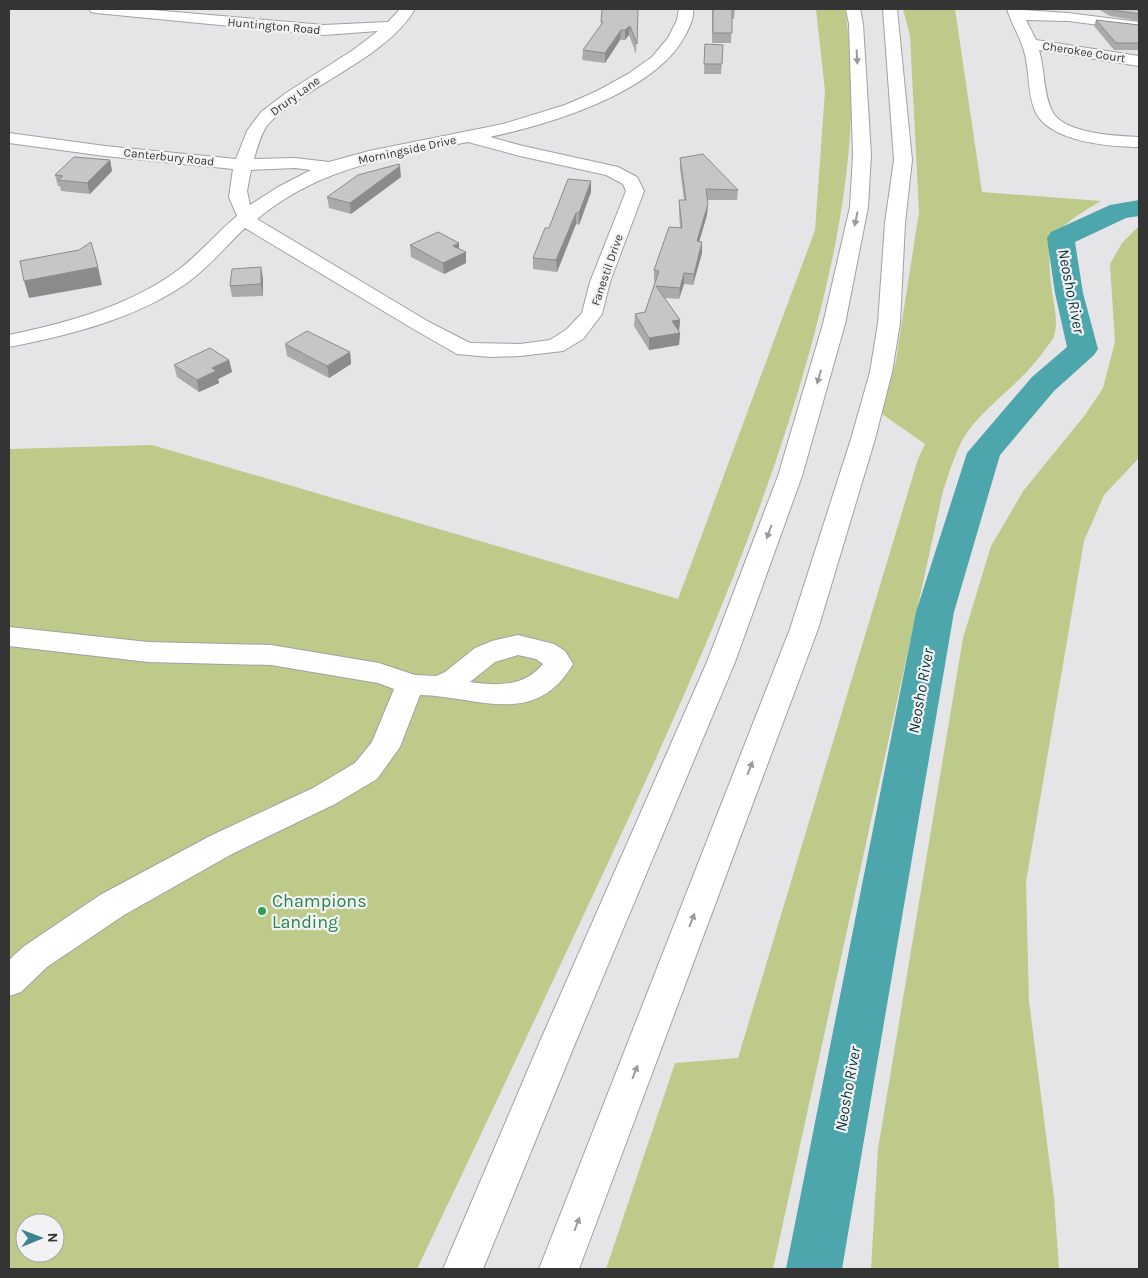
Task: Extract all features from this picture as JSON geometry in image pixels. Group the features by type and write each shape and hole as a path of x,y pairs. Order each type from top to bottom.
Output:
{"main road":[{"name":"Huntington Road","path":"96,9 324,30 392,26"},
{"name":"Drury Lane","path":"247,217 240,207 237,191 246,154 261,121 271,112 373,43 408,9"},
{"name":"Morningside Drive","path":"9,341 109,314 172,284 209,253 247,217 269,200 289,188 330,169 367,157 471,138 520,125 571,110 619,87 653,65 670,50 679,32 686,9"},
{"path":"463,1269 559,1040 722,662 790,476 834,324 859,207 862,155 856,24 853,9"},
{"path":"559,1269 804,629 860,448 881,372 889,323 895,223 903,160 890,9"},
{"path":"1139,26 1015,12 1029,44 1044,114 1052,122 1073,133 1093,138 1139,142"},
{"path":"324,30 354,35 373,43"},
{"name":"Cherokee Court","path":"1029,44 1139,61"},
{"name":"Canterbury Road","path":"9,138 105,151 243,165 295,163 330,169"},
{"name":"Fanestil Drive","path":"247,217 250,223 422,326 465,349 512,350 556,346 575,334 592,314 600,282 635,191 631,181 612,171 520,152 471,138"},
{"path":"9,636 148,652 271,655 379,673 424,686 366,771 324,796 221,845 112,906 35,957 9,981"}],"green space":[{"name":"Champions Landing","path":"816,9 845,9 850,52 851,95 846,181 831,267 821,309 769,482 745,547 665,739 417,1269 9,1269 9,449 152,445 678,599 815,230 825,91"},
{"path":"903,9 955,9 982,192 1101,201 1071,220 1054,238 1050,262 1050,278 1056,321 1053,339 1038,360 968,431 957,452 943,491 773,1269 606,1269 675,1063 738,1058 918,459 925,444 882,414 896,360 919,212 910,36"},
{"path":"1139,226 1139,458 1104,495 1084,541 1026,882 1029,1001 1054,1198 1059,1269 871,1269 878,1149 963,638 991,546 1024,490 1085,415 1103,388 1115,342 1110,264 1122,243"}],"building":[{"path":"602,9 638,9 637,44 630,26 625,30 621,30 605,53 583,50 603,22 601,22"},
{"path":"713,9 732,9 732,33 713,33"},
{"path":"1110,9 1139,9 1139,14 1112,10"},
{"path":"1096,20 1139,25 1139,43 1116,43"},
{"path":"705,44 723,45 722,64 704,64"},
{"path":"703,154 738,190 706,189 708,204 697,241 702,242 694,274 684,273 680,288 656,286 680,320 672,321 680,333 649,338 635,314 645,312 659,271 654,270 669,227 682,228 679,200 686,200 680,158"},
{"path":"74,157 110,160 87,183 58,180 63,176 55,175"},
{"path":"399,164 400,166 350,203 327,197 358,175"},
{"path":"568,179 591,181 579,213 576,213 556,260 533,258 545,228 549,228"},
{"path":"438,232 459,243 453,246 466,252 443,263 410,245"},
{"path":"91,242 98,267 24,281 20,261 79,250"},
{"path":"261,267 261,284 230,286 232,269"},
{"path":"307,331 350,352 327,366 285,344"},
{"path":"210,348 229,360 212,368 216,371 197,380 174,365"}],"waterway":[{"name":"Neosho River","path":"814,1269 935,612 984,453 1043,384 1083,349 1069,293 1061,238 1119,211 1139,208"}],"place":[{"name":"Champions Landing","path":"262,911"}]}
